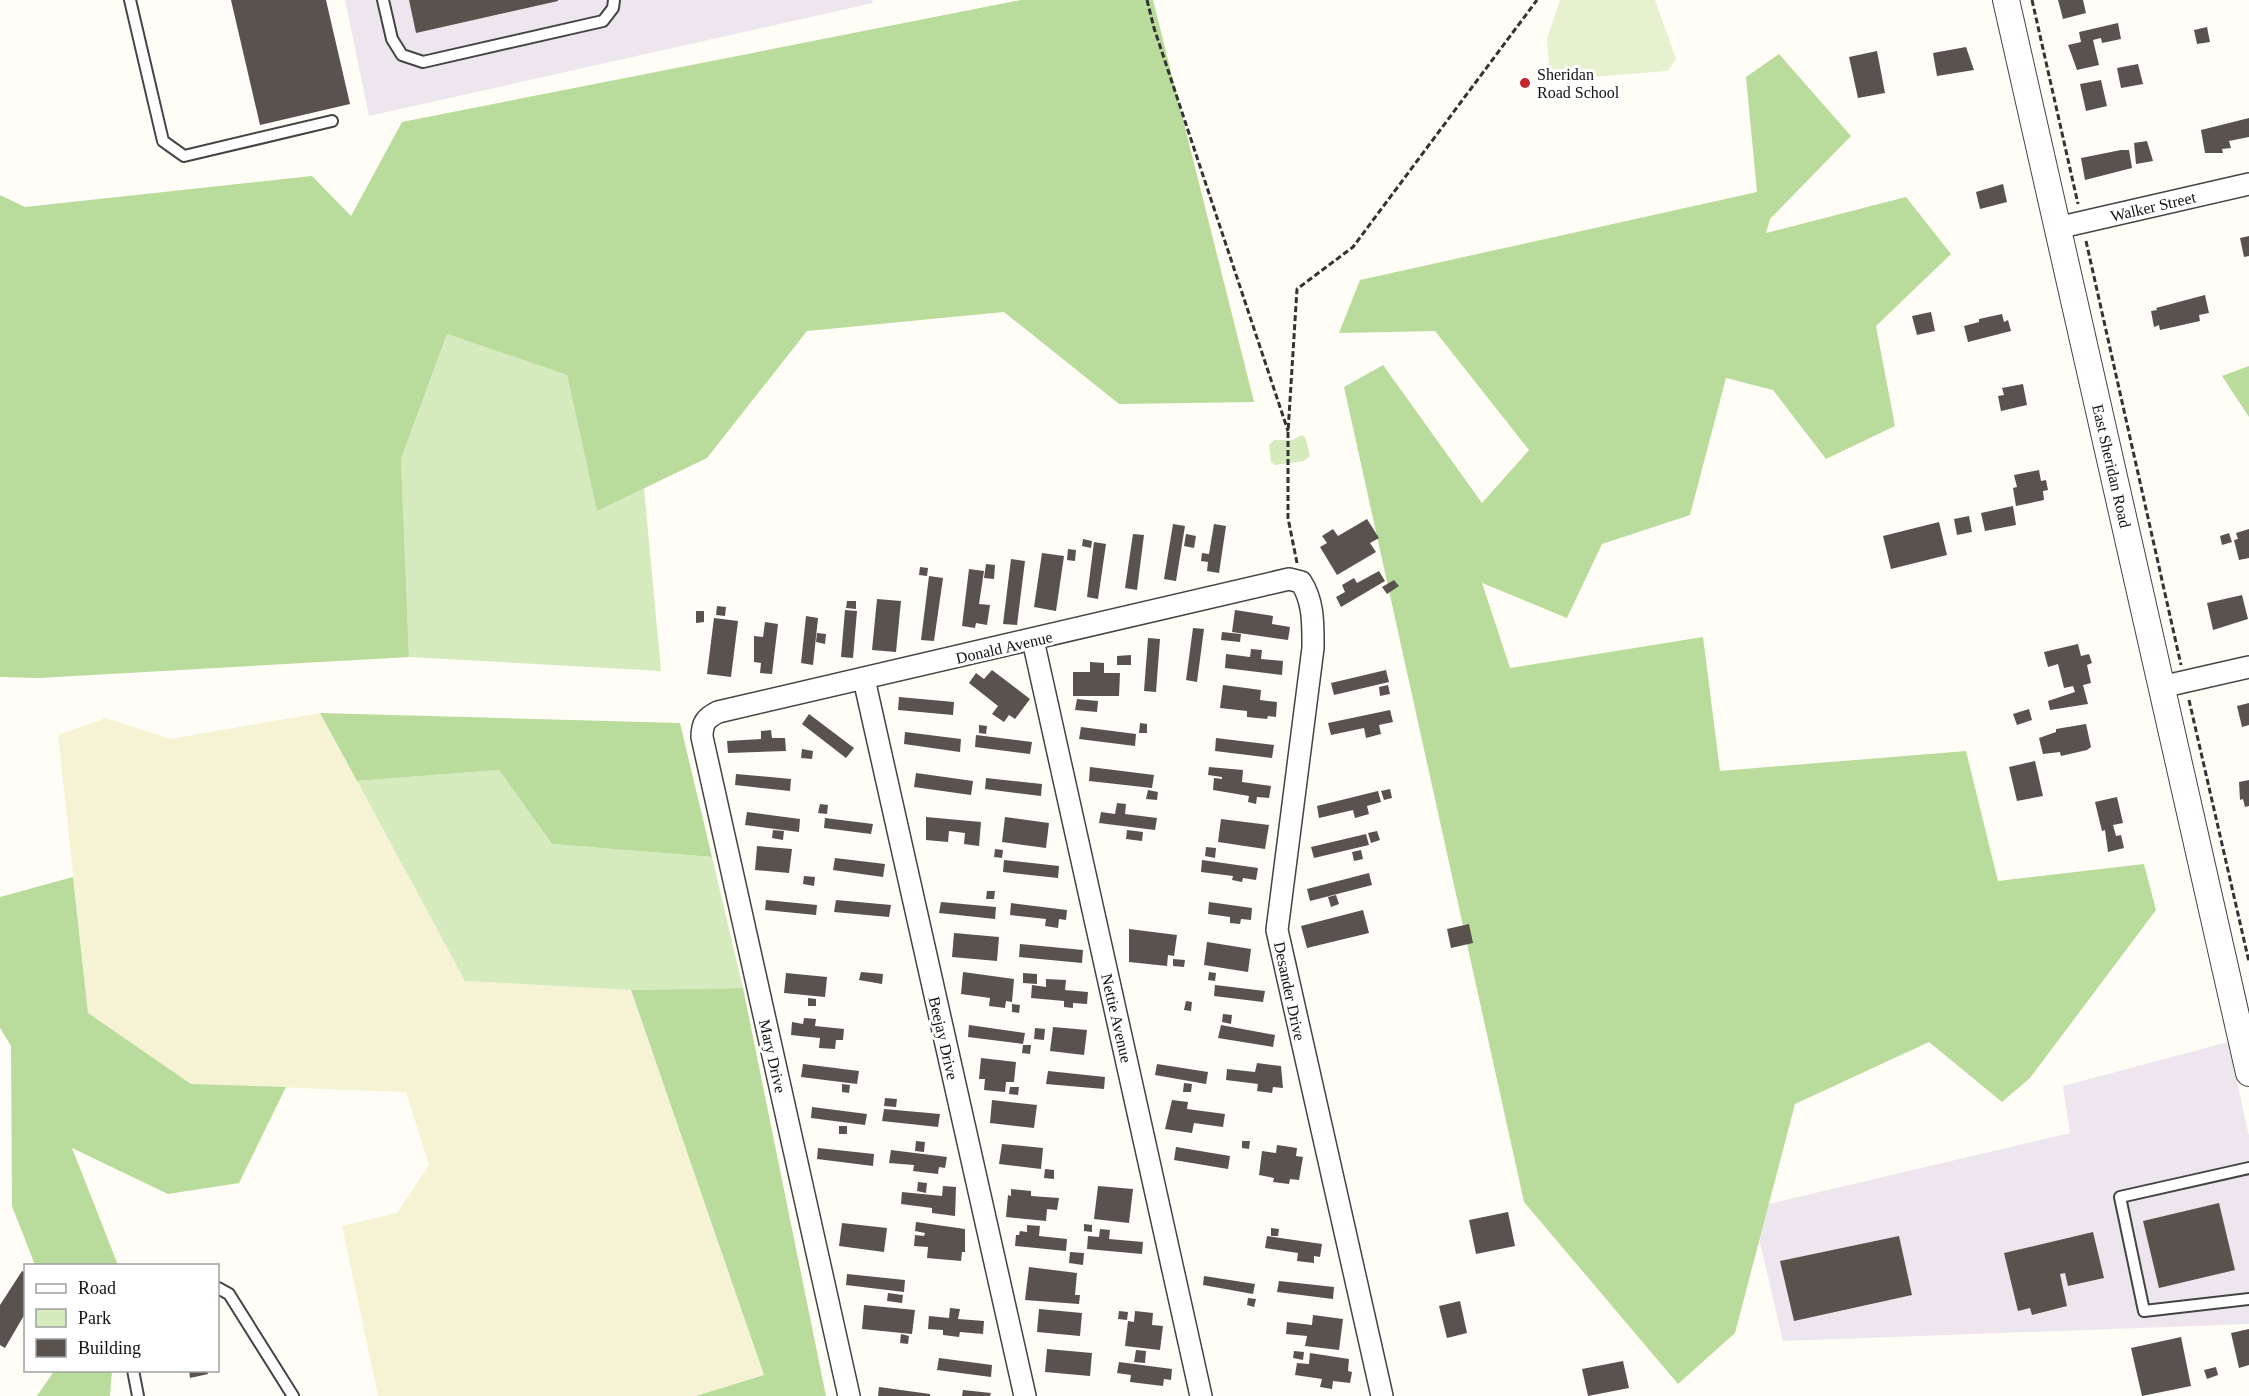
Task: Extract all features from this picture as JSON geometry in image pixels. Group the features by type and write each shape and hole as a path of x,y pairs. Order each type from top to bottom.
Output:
{"street":[{"name":"East Sheridan Road","path":"2006,0 2057,228 2173,684 2217,932 2249,1073"},
{"name":"Walker Street","path":"2057,228 2249,184"},
{"name":"Donald Avenue","path":"707,718 718,712 1289,579 1301,582"},
{"name":"Desander Drive","path":"1301,582 1309,594 1313,648 1277,930 1382,1396"},
{"name":"Nettie Avenue","path":"1033,640 1202,1396"},
{"path":"2173,684 2249,667"},
{"name":"Beejay Drive","path":"864,679 1025,1396"},
{"name":"Mary Drive","path":"707,718 702,726 702,737 849,1396"}],"lane":[{"path":"130,0 163,141 184,156 332,121"},
{"path":"383,0 392,39 402,55 423,62 603,21 613,8 614,0"},
{"path":"2249,1168 2120,1197 2144,1311 2249,1299"},
{"path":"219,1289 229,1294 293,1396"},
{"path":"133,1372 138,1396"}],"path":[{"path":"1147,0 1157,39 1288,432"},
{"path":"1301,582 1288,518 1288,432 1297,289 1353,247 1537,0"},
{"path":"2032,0 2079,209"},
{"path":"2085,237 2173,684 2249,962"}],"shaded area":[{"path":"345,0 872,0 873,3 369,116"},
{"path":"320,713 465,981 631,990 764,1375 696,1396 378,1396 342,1226 397,1213 429,1165 406,1092 191,1084 88,1013 58,735 106,718 170,739"},
{"path":"2228,1042 2249,1136 2249,1324 1783,1341 1752,1208 2070,1133 2063,1086"}],"green space":[{"path":"1021,0 1153,0 1254,402 1119,404 1004,312 807,331 707,458 597,511 567,375 447,334 401,459 409,657 39,678 0,677 0,195 25,207 312,176 351,216 402,122"},
{"path":"1560,0 1655,0 1676,59 1668,71 1550,80 1547,39"},
{"path":"1779,54 1851,136 1770,219 1766,233 1906,197 1951,254 1876,326 1895,426 1826,459 1773,390 1726,378 1690,515 1602,544 1567,618 1482,583 1510,668 1703,637 1720,771 1966,751 1998,881 2144,864 2156,910 2030,1078 2002,1102 1929,1042 1795,1104 1735,1333 1678,1384 1524,1202 1344,387 1383,365 1482,503 1529,450 1435,331 1339,333 1360,280 1757,192 1746,77"},
{"path":"447,334 567,375 597,510 644,488 661,671 409,657 401,459"},
{"path":"2249,366 2249,417 2222,376"},
{"path":"1302,435 1306,439 1310,456 1304,461 1275,465 1271,462 1269,445 1274,440 1292,440"},
{"path":"320,713 680,723 712,857 552,844 499,770 357,781"},
{"path":"499,770 552,844 712,857 743,988 631,990 465,981 357,781"},
{"path":"73,877 88,1013 191,1084 286,1087 239,1183 168,1194 72,1148 118,1264 35,1264 12,1206 11,1046 0,1028 0,897"},
{"path":"743,988 826,1396 696,1396 764,1375 631,990"},
{"path":"53,1372 112,1372 110,1396 37,1396"}],"building":[{"path":"231,0 326,0 350,104 260,125"},
{"path":"409,0 558,0 558,1 416,33"},
{"path":"2058,0 2083,0 2086,13 2063,19"},
{"path":"2118,23 2121,39 2102,43 2101,38 2093,40 2099,65 2077,70 2068,45 2081,42 2079,32"},
{"path":"2207,27 2210,42 2197,44 2194,30"},
{"path":"1966,47 1974,70 1937,76 1933,53"},
{"path":"1877,51 1885,93 1858,98 1849,57"},
{"path":"2138,64 2143,84 2121,88 2117,68"},
{"path":"2101,80 2107,106 2086,111 2080,84"},
{"path":"2249,118 2249,137 2229,141 2231,148 2222,149 2223,153 2205,153 2201,130"},
{"path":"2147,141 2153,161 2136,164 2134,143"},
{"path":"2129,150 2132,168 2085,180 2081,158"},
{"path":"2003,184 2007,202 1980,209 1976,192"},
{"path":"2249,236 2249,256 2244,257 2240,238"},
{"path":"2205,295 2209,313 2199,315 2200,321 2160,330 2159,325 2154,327 2151,311"},
{"path":"1931,312 1935,331 1917,335 1912,316"},
{"path":"2002,314 2004,322 2008,320 2011,331 1968,342 1964,326 1979,322 1979,319"},
{"path":"2023,384 2027,405 2001,411 1998,396 2004,395 2002,388"},
{"path":"2039,470 2041,481 2046,480 2048,490 2043,491 2044,500 2016,506 2013,488 2017,487 2014,475"},
{"path":"2013,506 2016,525 1985,531 1981,513"},
{"path":"1969,516 1972,532 1957,535 1954,519"},
{"path":"1367,519 1379,538 1370,543 1376,552 1337,575 1320,547 1327,543 1322,536 1333,529 1338,536"},
{"path":"1939,522 1947,555 1891,569 1883,536"},
{"path":"1173,524 1185,526 1176,581 1164,579"},
{"path":"1214,524 1226,526 1219,573 1207,571 1208,562 1201,561 1202,553 1209,554"},
{"path":"2249,529 2249,558 2239,560 2234,540 2238,539 2236,533"},
{"path":"2229,533 2232,542 2222,545 2220,536"},
{"path":"1133,534 1144,535 1137,590 1125,588"},
{"path":"1186,534 1196,536 1194,548 1184,546"},
{"path":"1083,539 1092,541 1091,548 1082,546"},
{"path":"1094,542 1106,544 1098,599 1087,597"},
{"path":"1068,549 1076,550 1075,561 1067,560"},
{"path":"1042,553 1064,556 1056,611 1034,607"},
{"path":"1011,559 1025,561 1017,625 1003,624"},
{"path":"986,564 995,565 994,579 984,578"},
{"path":"920,567 928,568 927,576 919,575"},
{"path":"969,569 984,571 979,604 990,605 987,625 976,623 975,628 962,626"},
{"path":"1379,571 1385,581 1341,607 1336,597 1345,592 1342,585 1354,578 1357,583"},
{"path":"929,576 943,578 934,641 921,640"},
{"path":"1394,580 1399,586 1387,594 1382,587"},
{"path":"2242,595 2248,619 2213,630 2207,603"},
{"path":"877,599 901,601 896,652 872,650"},
{"path":"847,601 856,601 856,609 846,608"},
{"path":"717,606 726,607 725,616 716,615"},
{"path":"845,610 857,611 853,658 841,657"},
{"path":"1235,610 1273,616 1272,624 1290,627 1288,640 1232,632"},
{"path":"696,611 704,611 704,622 696,623"},
{"path":"806,616 818,618 813,665 801,663"},
{"path":"714,618 738,621 731,677 707,674"},
{"path":"765,622 778,624 772,674 760,673 761,663 754,662 754,636 763,637"},
{"path":"1193,628 1204,629 1197,682 1186,680"},
{"path":"1222,632 1241,634 1240,642 1221,640"},
{"path":"817,633 826,634 825,644 816,642"},
{"path":"1148,638 1160,639 1156,692 1144,691"},
{"path":"2078,644 2081,656 2089,654 2092,663 2087,665 2091,683 2083,685 2088,704 2050,710 2048,701 2075,692 2073,686 2064,688 2058,664 2048,667 2044,652"},
{"path":"1251,649 1262,650 1261,659 1283,661 1282,675 1225,668 1226,654 1250,657"},
{"path":"1131,655 1131,665 1117,665 1117,656"},
{"path":"1090,662 1104,663 1104,673 1120,673 1119,696 1073,696 1073,672 1090,672"},
{"path":"992,670 1030,699 1015,719 1009,715 1004,722 992,714 998,706 969,683 976,673 984,679"},
{"path":"1386,670 1389,682 1334,695 1331,683"},
{"path":"1223,685 1261,690 1260,700 1277,702 1276,717 1268,716 1267,719 1247,717 1247,711 1220,708"},
{"path":"1388,685 1390,694 1380,696 1379,687"},
{"path":"899,697 954,702 953,715 898,710"},
{"path":"1077,699 1098,701 1097,712 1075,710"},
{"path":"2249,703 2249,725 2242,727 2237,706"},
{"path":"2029,709 2032,720 2017,725 2013,714"},
{"path":"1390,710 1393,722 1379,725 1381,734 1366,738 1364,728 1331,735 1328,723"},
{"path":"809,714 854,748 846,758 802,724"},
{"path":"1140,723 1147,724 1147,733 1139,733"},
{"path":"2086,724 2091,747 2087,750 2061,756 2060,752 2043,754 2039,738 2056,732 2056,729"},
{"path":"979,725 987,726 986,734 979,733"},
{"path":"1081,727 1136,734 1135,746 1079,739"},
{"path":"771,730 772,738 785,738 786,751 728,753 727,741 761,739 761,731"},
{"path":"905,732 961,739 960,752 904,744"},
{"path":"976,735 1032,742 1030,754 975,747"},
{"path":"1216,738 1274,745 1272,758 1215,751"},
{"path":"802,749 813,751 812,759 801,758"},
{"path":"2035,761 2043,796 2017,801 2009,767"},
{"path":"1090,767 1154,775 1152,788 1089,781"},
{"path":"1209,767 1243,770 1242,782 1271,786 1269,798 1257,797 1256,804 1248,802 1249,796 1213,790 1214,778 1222,779 1222,777 1208,775"},
{"path":"916,773 973,781 971,795 914,787"},
{"path":"736,774 791,779 790,791 735,785"},
{"path":"986,778 1042,784 1041,796 985,789"},
{"path":"2249,780 2249,806 2245,807 2243,799 2240,800 2239,782"},
{"path":"1390,789 1392,798 1384,800 1381,791"},
{"path":"1148,790 1158,792 1157,800 1146,799"},
{"path":"1378,791 1381,802 1367,806 1369,814 1355,818 1353,810 1319,818 1317,806"},
{"path":"2117,797 2123,823 2113,825 2116,836 2121,835 2124,848 2108,852 2105,830 2102,831 2095,802"},
{"path":"1117,803 1126,804 1125,814 1157,818 1155,830 1099,823 1101,812 1115,814"},
{"path":"820,804 828,805 827,814 818,813"},
{"path":"747,812 800,819 799,832 745,825"},
{"path":"926,817 981,822 979,846 964,844 965,833 949,831 948,842 926,840"},
{"path":"1005,817 1049,823 1046,848 1002,842"},
{"path":"825,818 873,824 871,834 824,828"},
{"path":"1221,819 1269,825 1265,849 1218,842"},
{"path":"773,830 784,831 783,840 772,838"},
{"path":"1127,830 1143,832 1142,841 1126,839"},
{"path":"1377,831 1380,840 1371,843 1368,833"},
{"path":"1366,834 1369,845 1314,858 1311,847"},
{"path":"757,846 792,849 789,873 755,870"},
{"path":"1206,847 1216,848 1215,858 1205,856"},
{"path":"995,849 1003,850 1002,858 994,857"},
{"path":"1361,850 1363,859 1354,861 1352,852"},
{"path":"835,858 885,864 883,877 833,870"},
{"path":"1004,860 1059,866 1058,878 1003,872"},
{"path":"1202,860 1258,868 1256,880 1243,878 1242,882 1232,880 1233,876 1201,872"},
{"path":"1369,873 1372,885 1310,901 1307,889"},
{"path":"804,876 815,877 814,886 803,884"},
{"path":"987,891 995,891 994,899 986,899"},
{"path":"1336,895 1339,904 1331,907 1328,897"},
{"path":"766,900 817,905 816,915 765,910"},
{"path":"836,900 891,905 889,917 834,912"},
{"path":"941,902 996,907 995,919 939,913"},
{"path":"1209,902 1252,908 1251,920 1241,919 1240,924 1230,923 1230,917 1208,914"},
{"path":"1011,903 1067,910 1066,920 1059,919 1058,928 1045,926 1046,919 1010,915"},
{"path":"1363,910 1369,933 1307,948 1301,926"},
{"path":"1469,924 1473,943 1451,948 1447,929"},
{"path":"1129,929 1177,935 1174,956 1168,955 1167,966 1129,962"},
{"path":"954,933 999,937 997,961 952,957"},
{"path":"1207,942 1251,949 1248,972 1204,965"},
{"path":"1020,944 1083,950 1082,963 1019,957"},
{"path":"1173,959 1185,960 1184,967 1173,966"},
{"path":"861,972 883,974 882,984 859,980"},
{"path":"963,972 1014,979 1012,1002 1006,1001 1005,1008 989,1006 990,998 961,994"},
{"path":"1209,972 1216,973 1215,981 1208,980"},
{"path":"786,973 827,977 825,997 784,993"},
{"path":"1023,973 1037,974 1037,984 1023,983"},
{"path":"1046,979 1066,980 1065,990 1088,992 1087,1004 1073,1003 1073,1008 1064,1007 1064,1001 1031,998 1032,985 1046,987"},
{"path":"1215,985 1265,991 1263,1002 1214,996"},
{"path":"808,998 816,999 816,1006 808,1006"},
{"path":"1186,1001 1192,1002 1191,1011 1184,1010"},
{"path":"1012,1004 1020,1005 1019,1013 1012,1012"},
{"path":"1223,1014 1232,1015 1231,1024 1222,1022"},
{"path":"804,1018 816,1019 815,1026 844,1029 843,1040 836,1040 835,1049 819,1048 820,1038 791,1035 792,1022 803,1024"},
{"path":"969,1025 1025,1033 1023,1044 968,1037"},
{"path":"1221,1025 1275,1035 1273,1047 1218,1038"},
{"path":"1053,1027 1087,1030 1084,1055 1050,1051"},
{"path":"1035,1028 1045,1029 1044,1040 1034,1039"},
{"path":"1023,1045 1031,1045 1030,1054 1022,1053"},
{"path":"981,1058 1016,1062 1014,1082 1006,1082 1005,1092 984,1090 985,1079 979,1079"},
{"path":"1257,1063 1281,1066 1283,1088 1273,1087 1272,1093 1257,1091 1258,1084 1226,1080 1227,1069 1255,1072"},
{"path":"803,1064 859,1071 857,1084 801,1077"},
{"path":"1157,1064 1208,1072 1206,1084 1155,1075"},
{"path":"1048,1071 1105,1077 1104,1089 1046,1084"},
{"path":"1184,1083 1192,1084 1191,1092 1183,1092"},
{"path":"842,1084 850,1085 849,1093 842,1092"},
{"path":"1010,1087 1019,1087 1018,1095 1009,1094"},
{"path":"885,1098 897,1099 896,1107 884,1106"},
{"path":"992,1100 1037,1105 1034,1128 990,1123"},
{"path":"1172,1100 1188,1102 1187,1109 1225,1114 1223,1127 1194,1123 1192,1133 1165,1129"},
{"path":"812,1107 867,1114 865,1125 811,1118"},
{"path":"884,1109 940,1114 938,1127 882,1121"},
{"path":"839,1126 847,1126 847,1134 839,1134"},
{"path":"916,1141 925,1142 924,1152 915,1151"},
{"path":"1242,1141 1250,1141 1249,1149 1242,1148"},
{"path":"1002,1144 1043,1148 1041,1169 999,1164"},
{"path":"1277,1145 1297,1148 1296,1156 1303,1157 1299,1180 1290,1179 1289,1184 1273,1182 1274,1178 1259,1175 1262,1151 1276,1153"},
{"path":"1176,1147 1230,1156 1228,1169 1174,1160"},
{"path":"818,1148 874,1154 873,1166 817,1159"},
{"path":"891,1150 947,1157 945,1168 939,1167 938,1174 913,1171 914,1165 889,1163"},
{"path":"1045,1169 1054,1170 1054,1179 1044,1178"},
{"path":"918,1182 927,1183 926,1193 917,1191"},
{"path":"943,1186 956,1187 955,1216 932,1213 932,1208 901,1204 902,1192 942,1196"},
{"path":"1098,1186 1133,1189 1129,1223 1094,1219"},
{"path":"1011,1189 1031,1191 1031,1196 1059,1198 1057,1210 1047,1209 1046,1221 1006,1217 1008,1195 1011,1196"},
{"path":"2219,1203 2235,1270 2159,1288 2143,1221"},
{"path":"1508,1212 1515,1246 1476,1254 1469,1220"},
{"path":"916,1222 965,1229 965,1252 962,1252 961,1261 927,1258 928,1247 914,1246 915,1235 924,1236 925,1233 915,1231"},
{"path":"842,1223 887,1228 884,1252 839,1246"},
{"path":"1084,1224 1092,1225 1092,1232 1084,1231"},
{"path":"1027,1225 1040,1226 1039,1236 1067,1239 1066,1251 1015,1246 1016,1235 1019,1235 1020,1231 1027,1232"},
{"path":"1271,1228 1279,1229 1278,1236 1271,1236"},
{"path":"1100,1229 1110,1230 1109,1239 1143,1242 1142,1254 1087,1249 1088,1236 1099,1237"},
{"path":"2093,1232 2104,1278 2068,1286 2065,1273 2060,1274 2067,1306 2032,1315 2030,1308 2018,1311 2004,1253"},
{"path":"1267,1236 1322,1244 1320,1257 1314,1256 1314,1263 1297,1261 1298,1253 1265,1248"},
{"path":"1899,1236 1912,1295 1794,1321 1780,1261"},
{"path":"1070,1252 1084,1253 1083,1265 1069,1263"},
{"path":"1029,1267 1077,1273 1075,1295 1080,1295 1079,1304 1025,1300"},
{"path":"22,1271 24,1272 24,1315 5,1348 0,1345 0,1305"},
{"path":"847,1274 905,1280 904,1292 846,1285"},
{"path":"1204,1276 1255,1284 1253,1294 1203,1285"},
{"path":"1279,1281 1334,1287 1333,1299 1277,1292"},
{"path":"888,1293 903,1295 902,1303 887,1301"},
{"path":"1248,1298 1256,1299 1254,1307 1247,1305"},
{"path":"1460,1301 1467,1333 1447,1338 1439,1306"},
{"path":"864,1305 915,1310 912,1334 862,1329"},
{"path":"950,1308 960,1309 958,1319 984,1321 983,1334 960,1332 959,1337 943,1335 943,1330 928,1329 929,1316 949,1318"},
{"path":"1039,1309 1082,1313 1080,1336 1037,1332"},
{"path":"1119,1311 1128,1312 1127,1320 1118,1319"},
{"path":"1135,1311 1153,1313 1152,1325 1163,1326 1160,1350 1125,1346 1128,1321 1134,1322"},
{"path":"1313,1315 1343,1319 1339,1350 1305,1346 1307,1336 1286,1334 1287,1322 1312,1325"},
{"path":"2249,1329 2249,1365 2239,1368 2231,1333"},
{"path":"901,1334 909,1336 908,1344 900,1343"},
{"path":"2181,1337 2191,1386 2142,1396 2131,1348"},
{"path":"1047,1349 1092,1353 1090,1376 1045,1372"},
{"path":"1136,1350 1146,1351 1145,1363 1134,1362"},
{"path":"1294,1351 1304,1352 1303,1360 1293,1358"},
{"path":"1310,1353 1349,1359 1348,1371 1352,1372 1350,1383 1333,1381 1332,1389 1320,1387 1322,1379 1295,1375 1297,1363 1309,1364"},
{"path":"939,1358 992,1365 991,1377 937,1370"},
{"path":"1623,1361 1629,1388 1588,1396 1582,1369"},
{"path":"1119,1362 1172,1369 1171,1380 1164,1379 1163,1386 1130,1382 1131,1375 1117,1373"},
{"path":"2216,1367 2218,1375 2207,1379 2204,1370"},
{"path":"189,1372 208,1372 208,1374 190,1378"},
{"path":"879,1387 930,1394 930,1396 878,1396"},
{"path":"963,1390 991,1393 990,1396 962,1396"}],"place":[{"name":"Sheridan Road School","path":"1525,83"}]}
